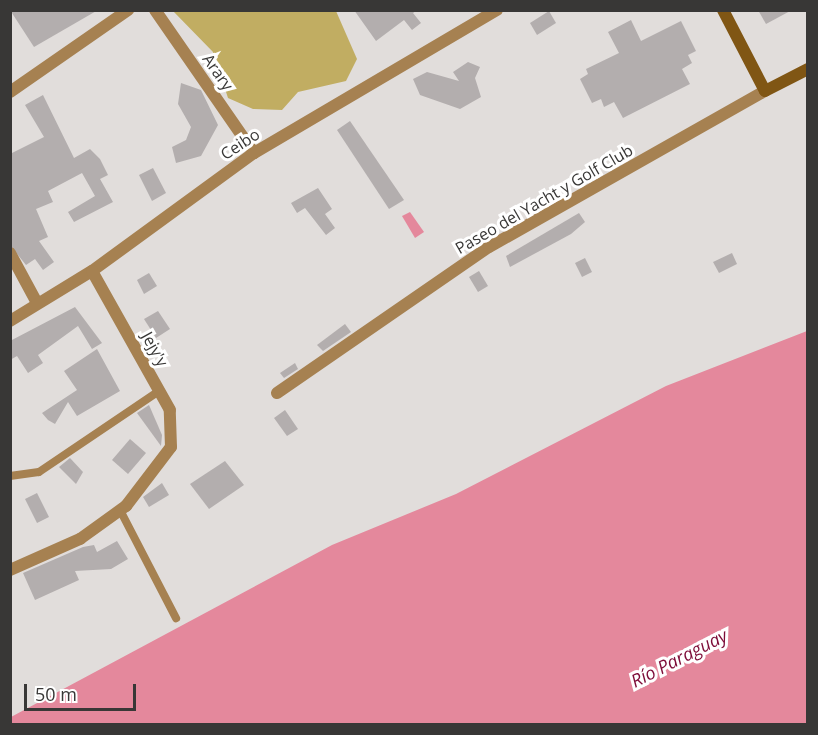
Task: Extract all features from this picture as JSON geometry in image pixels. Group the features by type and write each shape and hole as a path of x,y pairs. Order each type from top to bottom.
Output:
{"main road":[{"path":"723,10 765,91"},
{"name":"Paseo del Yacht y Golf Club","path":"765,91 807,69"}],"street":[{"path":"10,92 128,10"},
{"name":"Arary","path":"155,10 254,153"},
{"name":"Ceibo","path":"10,321 92,271 254,153 497,10"},
{"name":"Paseo del Yacht y Golf Club","path":"277,393 489,247 765,91"},
{"path":"10,253 37,303"},
{"name":"Jejy'y","path":"92,271 174,422 171,447 120,510"},
{"path":"10,570 80,539 120,510"}],"lane":[{"path":"10,476 39,472 159,391"},
{"path":"120,510 176,618"}],"shaded area":[{"path":"173,11 336,11 357,59 346,81 298,92 282,110 253,109 228,98 213,52"}],"water":[{"path":"410,212 424,232 415,238 402,216"},
{"name":"Río Paraguay","path":"807,331 807,724 11,724 11,717 332,545 456,494 666,386"}],"building":[{"path":"10,10 98,10 34,47"},
{"path":"354,10 417,10 413,13 421,23 412,30 404,20 376,41"},
{"path":"758,10 792,10 766,24"},
{"path":"549,11 556,23 537,35 530,23"},
{"path":"631,20 641,41 681,21 696,51 688,55 692,63 682,69 690,84 623,118 614,102 604,107 601,99 592,103 580,79 588,74 586,69 619,53 608,32"},
{"path":"468,62 480,67 475,78 481,97 460,109 420,95 413,79 427,72 459,81 453,72"},
{"path":"181,83 201,90 218,125 201,156 176,163 172,147 186,140 191,127 178,104"},
{"path":"43,95 74,158 90,149 100,159 108,175 100,179 113,202 74,222 68,212 95,196 82,173 48,191 53,202 36,209 48,237 39,241 54,262 43,270 35,259 26,265 10,245 10,154 44,137 25,105"},
{"path":"350,121 404,200 389,209 337,130"},
{"path":"153,168 166,193 152,201 139,175"},
{"path":"318,188 332,209 325,214 335,228 326,235 305,208 297,213 291,203"},
{"path":"579,213 585,222 571,234 510,267 506,256"},
{"path":"732,253 737,264 719,273 713,262"},
{"path":"585,258 592,272 582,277 575,263"},
{"path":"479,271 488,286 478,292 469,277"},
{"path":"149,273 157,286 144,294 137,280"},
{"path":"75,307 102,343 92,349 78,326 38,355 43,363 28,373 17,356 10,360 10,341"},
{"path":"158,311 170,329 156,338 144,319"},
{"path":"345,324 351,332 323,351 317,345"},
{"path":"97,349 120,391 77,416 68,402 55,424 48,420 42,413 77,390 64,371"},
{"path":"295,363 298,369 284,378 280,373"},
{"path":"149,405 162,435 161,446 137,413"},
{"path":"285,410 298,429 287,436 274,418"},
{"path":"130,439 146,453 128,474 112,460"},
{"path":"70,458 83,472 76,484 59,467"},
{"path":"225,461 244,485 209,509 190,484"},
{"path":"162,483 169,495 149,507 143,497"},
{"path":"37,493 49,517 37,523 25,499"},
{"path":"117,541 128,559 111,569 75,571 79,580 35,600 23,573 83,547 94,545 97,552"}]}
